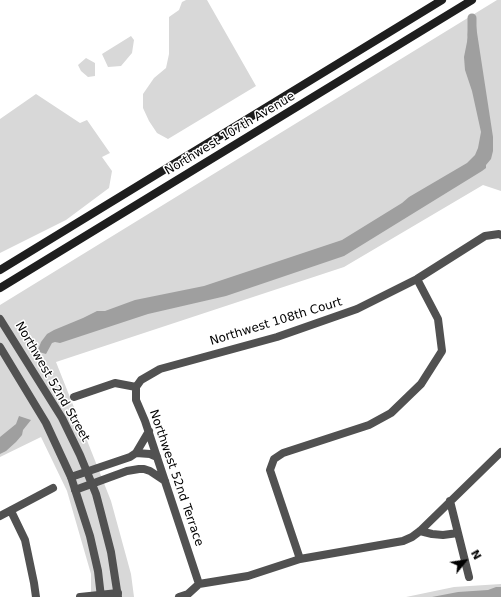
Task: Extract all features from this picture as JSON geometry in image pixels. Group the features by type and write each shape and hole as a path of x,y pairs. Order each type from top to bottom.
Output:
{"main road":[{"name":"Northwest 107th Avenue","path":"0,270 442,0"},
{"name":"Northwest 107th Avenue","path":"0,288 472,0"}],"street":[{"name":"Northwest 108th Court","path":"136,387 141,380 160,369 277,337 357,309 417,279 485,236 500,234"},
{"path":"300,559 270,470 274,460 282,453 369,425 391,413 421,384 442,351 438,319 417,279"},
{"name":"Northwest 52nd Street","path":"0,319 62,418 87,471 106,532 118,595"},
{"path":"0,347 46,423 70,477 90,536 98,570 101,596"},
{"path":"74,397 115,383 136,387"},
{"name":"Northwest 52nd Terrace","path":"136,387 136,400 149,431 199,584"},
{"path":"134,470 133,455 149,431"},
{"path":"179,597 188,594 199,584 248,576 300,559 403,541 412,538 501,452"},
{"path":"70,477 133,455 150,454 157,457 144,469"},
{"path":"75,490 134,470 144,469 156,474 165,481"},
{"path":"0,516 53,488"},
{"path":"450,501 469,577"},
{"path":"12,511 25,540 36,597"},
{"path":"420,531 443,535 458,533"},
{"path":"80,597 118,595"}],"shaded area":[{"path":"186,0 207,0 256,86 168,139 157,133 149,121 143,108 143,94 154,78 166,68 169,54 169,17 179,10 182,2"},
{"path":"497,0 501,0 501,191 483,185 344,267 56,362 111,501 131,574 134,597 91,597 91,574 67,491 41,437 0,457 0,305"},
{"path":"470,24 474,24 476,26 493,137 493,151 486,168 344,256 226,296 148,314 60,343 55,342 52,343 46,354 39,352 38,350 41,342 47,334 97,311 105,311 135,300 204,286 342,240 402,203 409,197 467,163 475,155 481,132 472,91 465,70 464,57"},
{"path":"131,36 134,40 132,53 121,66 108,67 102,54"},
{"path":"86,58 95,63 95,76 88,77 81,71 78,65"},
{"path":"36,94 80,123 87,120 110,153 102,157 112,171 109,188 66,220 0,253 0,119"},
{"path":"19,416 31,420 16,442 0,454 0,437 16,424"},
{"path":"501,584 501,597 406,597 454,587"},
{"path":"501,587 501,597 432,597 458,592 488,590"}],"waterway":[{"path":"472,18 472,35"}]}
